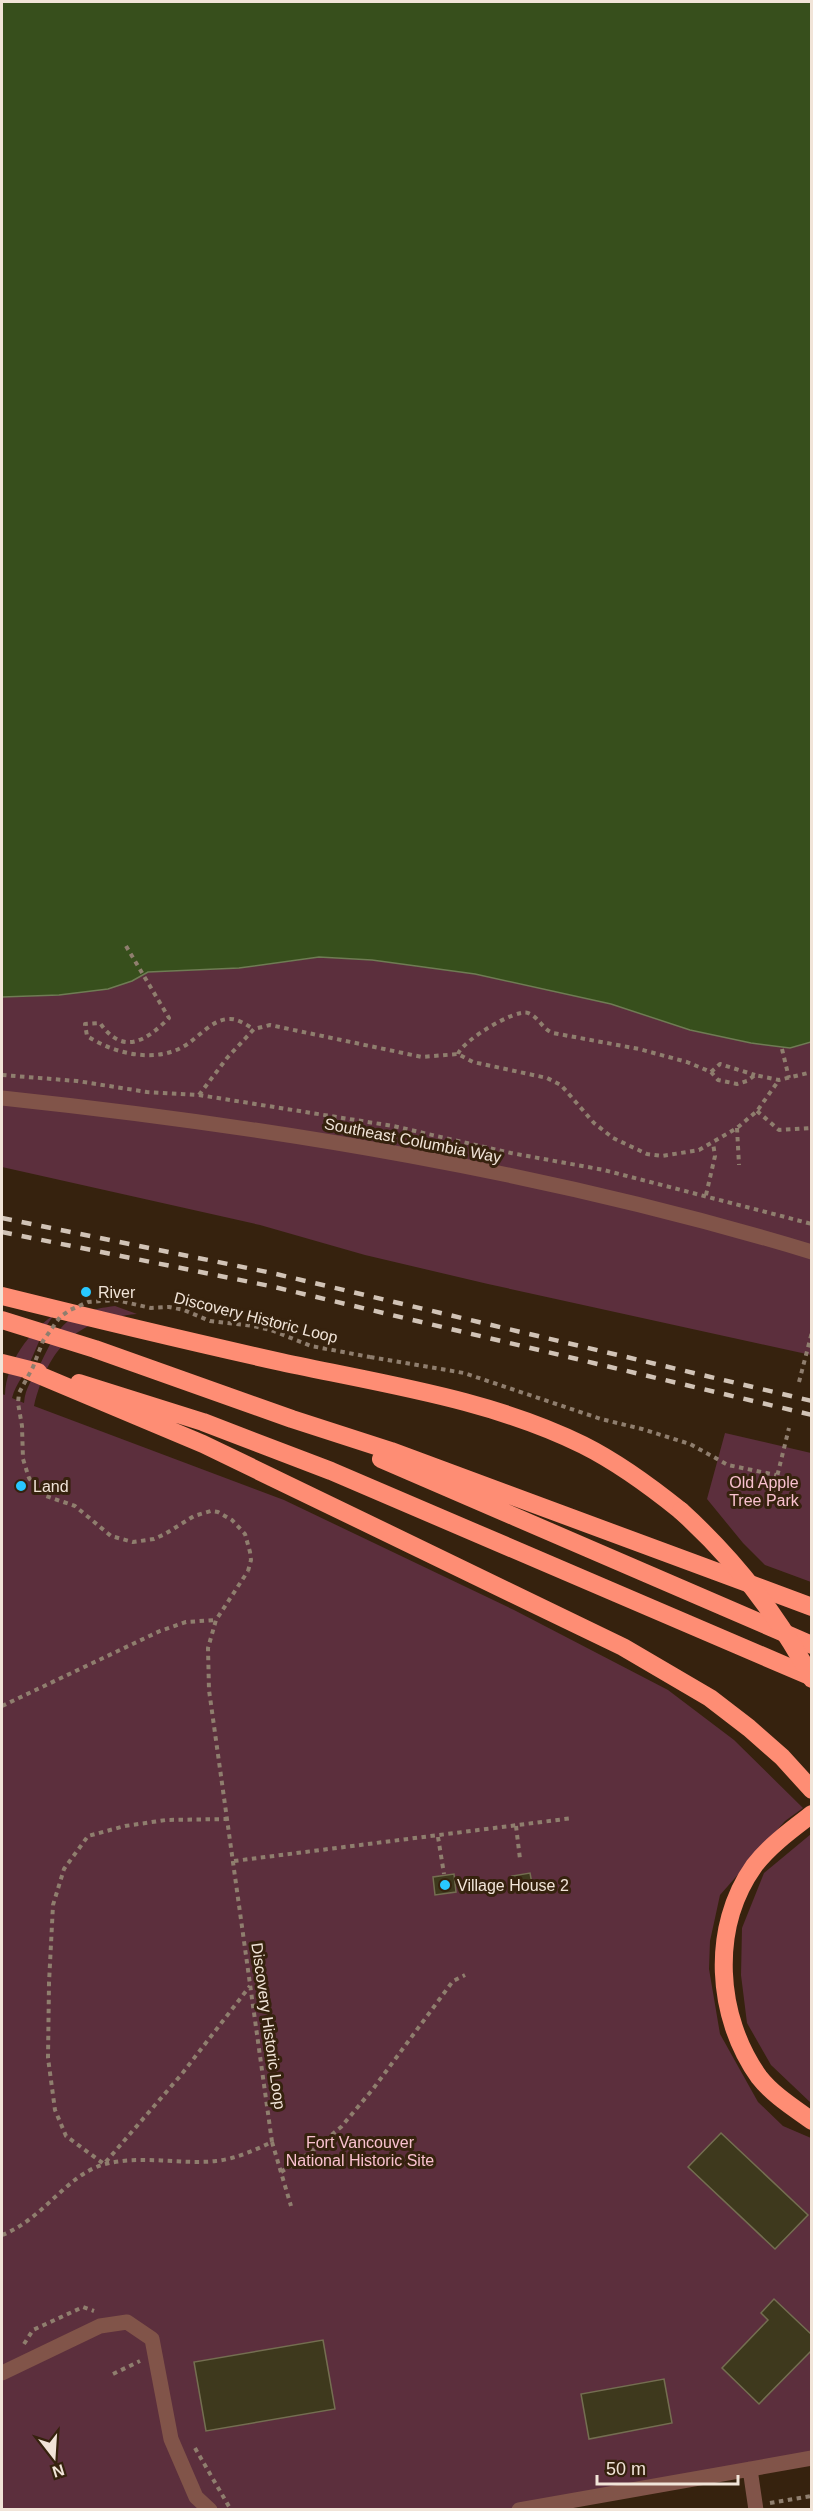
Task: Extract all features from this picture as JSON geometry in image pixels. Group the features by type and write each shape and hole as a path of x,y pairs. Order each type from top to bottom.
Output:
{"highway":[{"path":"2,1296 190,1342 418,1392 507,1415 558,1434 609,1460 681,1511 726,1554 745,1576 783,1629 812,1679"},
{"path":"2,1320 95,1349 292,1419 391,1451 812,1607"},
{"path":"2,1363 140,1400 321,1467 812,1679"},
{"path":"27,1370 203,1444 623,1647 710,1698 782,1757 812,1790"},
{"path":"292,1419 812,1645"},
{"path":"812,1814 783,1836 754,1866 733,1906 722,1972 733,2024 749,2060 783,2100 812,2121"}],"street":[{"name":"Southeast Columbia Way","path":"2,1098 175,1118 421,1158 563,1187 709,1223 812,1252"},
{"path":"2,2373 100,2326 127,2322 152,2339 171,2439 196,2498 206,2509"},
{"path":"519,2510 812,2458"},
{"path":"750,2469 756,2510"}],"path":[{"path":"126,946 169,1018 154,1033 140,1040 125,1043 108,1033 100,1023 85,1024 87,1036 104,1047 126,1054 149,1055 170,1052 186,1046 216,1023 228,1019 239,1020 254,1029"},
{"path":"458,1054 460,1048 475,1036 514,1014 526,1012 532,1015 545,1030 553,1033 639,1049 687,1062 711,1072 718,1080 737,1084 755,1075"},
{"path":"199,1095 227,1058 254,1029 270,1025 422,1057 458,1054 472,1062 547,1078 561,1085 594,1124 613,1138 647,1154 662,1156 682,1154 713,1143 737,1128 757,1111 779,1080"},
{"path":"782,1049 789,1077"},
{"path":"711,1072 720,1064 779,1080 812,1072"},
{"path":"757,1111 779,1130 812,1128"},
{"path":"737,1128 739,1165"},
{"path":"706,1195 715,1156 713,1143"},
{"name":"Discovery Historic Loop","path":"291,2206 272,2142 209,1690 208,1648 216,1620 248,1571 251,1560 244,1534 232,1520 218,1512 194,1516 160,1537 133,1542 111,1536 75,1506 46,1496 36,1487 29,1478 23,1459 18,1393 33,1367 43,1341 60,1317 88,1302 116,1300 151,1308 169,1307 184,1310 210,1321 272,1330 311,1346 464,1373 601,1419 690,1444 728,1465 776,1475"},
{"path":"799,1382 812,1332"},
{"path":"771,1501 789,1428"},
{"path":"2,1706 160,1631 186,1622 216,1620"},
{"path":"234,1861 438,1837 573,1818"},
{"path":"228,1819 166,1820 125,1826 88,1836 64,1869 53,1905 49,1983 48,2058 55,2110 66,2136 104,2164 146,2159 218,2161 247,2153 272,2142"},
{"path":"516,1826 520,1859"},
{"path":"438,1837 444,1874"},
{"path":"280,2172 311,2152 341,2127 373,2089 453,1981 465,1975"},
{"path":"2,2235 32,2219 77,2179 104,2164 181,2075 251,1986"},
{"path":"22,2348 33,2330 82,2307 95,2312 104,2309"},
{"path":"113,2374 137,2363"},
{"path":"192,2444 231,2510"}],"green space":[{"path":"319,957 372,960 475,974 611,1004 690,1030 751,1043 790,1048 811,1042 811,1355 488,1284 365,1255 260,1225 2,1167 2,997 59,995 132,981 148,972 239,968"},
{"name":"Fort Vancouver National Historic Site","path":"115,1306 137,1314 115,1317 97,1323 81,1330 68,1340 48,1368 34,1406 284,1500 514,1610 668,1690 734,1740 803,1808 785,1821 720,1895 710,1941 709,1969 720,2034 758,2102 783,2126 811,2138 811,2458 519,2509 2,2509 2,1394 5,1395 10,1371 21,1348 46,1321 55,1314 44,1330 12,1398 24,1403 30,1383 60,1329 75,1316"},
{"name":"Old Apple Tree Park","path":"725,1433 811,1453 811,1582 765,1565 743,1543 707,1499"},
{"path":"811,1834 811,2103 771,2065 747,2023 741,1975 742,1928 764,1873"}],"shaded area":[{"path":"2,2 811,2 811,1042 790,1048 751,1043 690,1030 611,1004 475,974 372,960 319,957 239,968 148,972 132,981 108,989 59,995 2,997"}],"building":[{"path":"530,1873 533,1889 515,1892 512,1876"},
{"name":"Village House 2","path":"454,1874 456,1892 435,1895 433,1877"},
{"path":"721,2133 808,2215 775,2249 688,2167"},
{"path":"774,2299 812,2335 812,2350 759,2404 722,2368 768,2320 761,2313"},
{"path":"323,2340 335,2409 206,2431 194,2362"},
{"path":"664,2379 672,2423 589,2439 581,2394"}],"railway":[{"path":"2,1218 272,1273 812,1401"},
{"path":"2,1232 270,1286 812,1415"}],"place":[{"name":"River","path":"86,1292"},
{"name":"Land","path":"21,1486"},
{"name":"Village House 2","path":"445,1885"}]}
